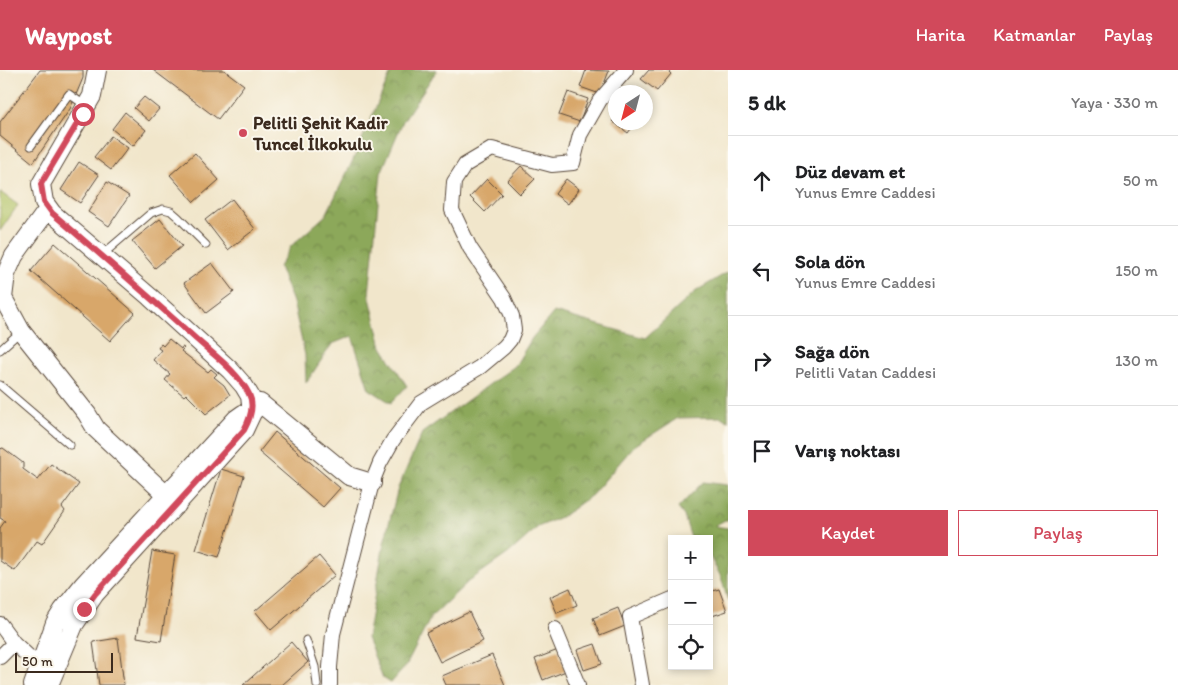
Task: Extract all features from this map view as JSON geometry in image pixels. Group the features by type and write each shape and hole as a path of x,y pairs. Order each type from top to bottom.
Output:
{"street":[{"path":"97,70 92,96 41,184 44,202 48,209 150,297 230,370 250,396 252,413"},
{"path":"330,685 332,634 372,483 380,463 393,440 421,402 480,367 504,347 510,340 514,330 512,316 504,298 470,248 452,210 454,182 466,165 492,149 552,165 573,163 580,135 600,100 626,70"},
{"path":"48,209 14,256 6,274 1,299 21,331 87,414 96,429 172,500"},
{"path":"46,679 55,623 63,610 83,585 244,430 252,413 260,403 349,476 372,483"},
{"path":"642,685 630,617 668,602"},
{"path":"0,624 46,679"},
{"path":"555,629 578,685"},
{"path":"0,657 14,642"},
{"path":"33,685 46,679"}],"lane":[{"path":"31,146 69,94 86,107"},
{"path":"102,256 151,214 164,209 171,211 206,245"},
{"path":"0,350 21,331"},
{"path":"0,384 70,445"},
{"path":"306,640 315,667 317,685"}],"green space":[{"path":"392,70 437,70 403,121 381,173 369,294 382,347 407,386 391,403 369,389 352,336 332,344 306,383 305,355 293,302 279,267 291,246 326,215 353,160"},
{"path":"0,192 18,205 0,231"},
{"path":"728,272 728,421 721,417 678,418 634,446 592,495 563,516 538,527 509,553 469,581 431,617 406,666 391,683 383,678 367,638 384,543 398,488 422,433 515,366 532,338 554,312 645,338 696,291"},
{"path":"703,482 728,485 728,520 714,526 728,528 728,601 721,577 713,562 713,535 690,535 684,516 678,508"}],"building":[{"path":"40,70 83,70 83,78 70,109 33,163 0,136 0,122"},
{"path":"153,70 224,70 244,85 218,119"},
{"path":"586,70 609,71 600,94 580,87"},
{"path":"649,70 667,70 671,74 657,91 653,88 653,85 649,85 641,79"},
{"path":"568,92 588,99 580,122 559,115"},
{"path":"144,97 159,109 149,121 134,108"},
{"path":"125,112 146,130 133,146 112,129"},
{"path":"111,136 128,148 111,170 94,157"},
{"path":"195,153 219,180 194,202 170,175"},
{"path":"79,162 99,175 80,203 61,190"},
{"path":"521,166 535,179 520,194 507,181"},
{"path":"487,179 502,194 485,212 470,197"},
{"path":"566,179 579,189 568,204 555,194"},
{"path":"107,182 129,196 109,226 88,212"},
{"path":"232,199 255,229 228,250 205,220"},
{"path":"160,219 182,246 155,268 132,241"},
{"path":"55,243 135,313 110,341 31,271"},
{"path":"212,263 234,292 206,313 184,283"},
{"path":"169,339 181,349 182,347 184,348 181,351 208,372 211,369 217,374 214,377 224,385 230,395 206,414 186,394 184,396 165,380 170,374 153,360 161,350 158,348 161,344 163,346"},
{"path":"275,432 340,488 323,507 259,452"},
{"path":"3,448 23,463 23,469 38,480 51,464 79,484 62,507 65,511 42,544 37,541 15,571 0,561 0,528 5,521 0,518 0,449"},
{"path":"221,469 244,476 219,557 196,550"},
{"path":"152,551 175,555 161,641 137,637"},
{"path":"319,556 335,575 271,630 255,611"},
{"path":"570,588 577,605 557,613 550,597"},
{"path":"719,589 727,611 713,616 713,591"},
{"path":"618,608 625,626 600,636 593,618"},
{"path":"469,612 483,641 440,662 426,633"},
{"path":"118,638 124,685 99,685 93,642"},
{"path":"291,642 308,662 282,685 243,685"},
{"path":"595,644 602,664 584,670 577,650"},
{"path":"558,650 566,671 543,680 535,659"},
{"path":"492,655 505,685 446,685 442,676"}],"place":[{"name":"Pelitli Şehit Kadir Tuncel İlkokulu","path":"243,133"}],"route":[{"path":"83,114 41,184 44,202 52,213 150,297 230,370 250,396 252,413 244,430 207,473 95,594 84,609"}]}
